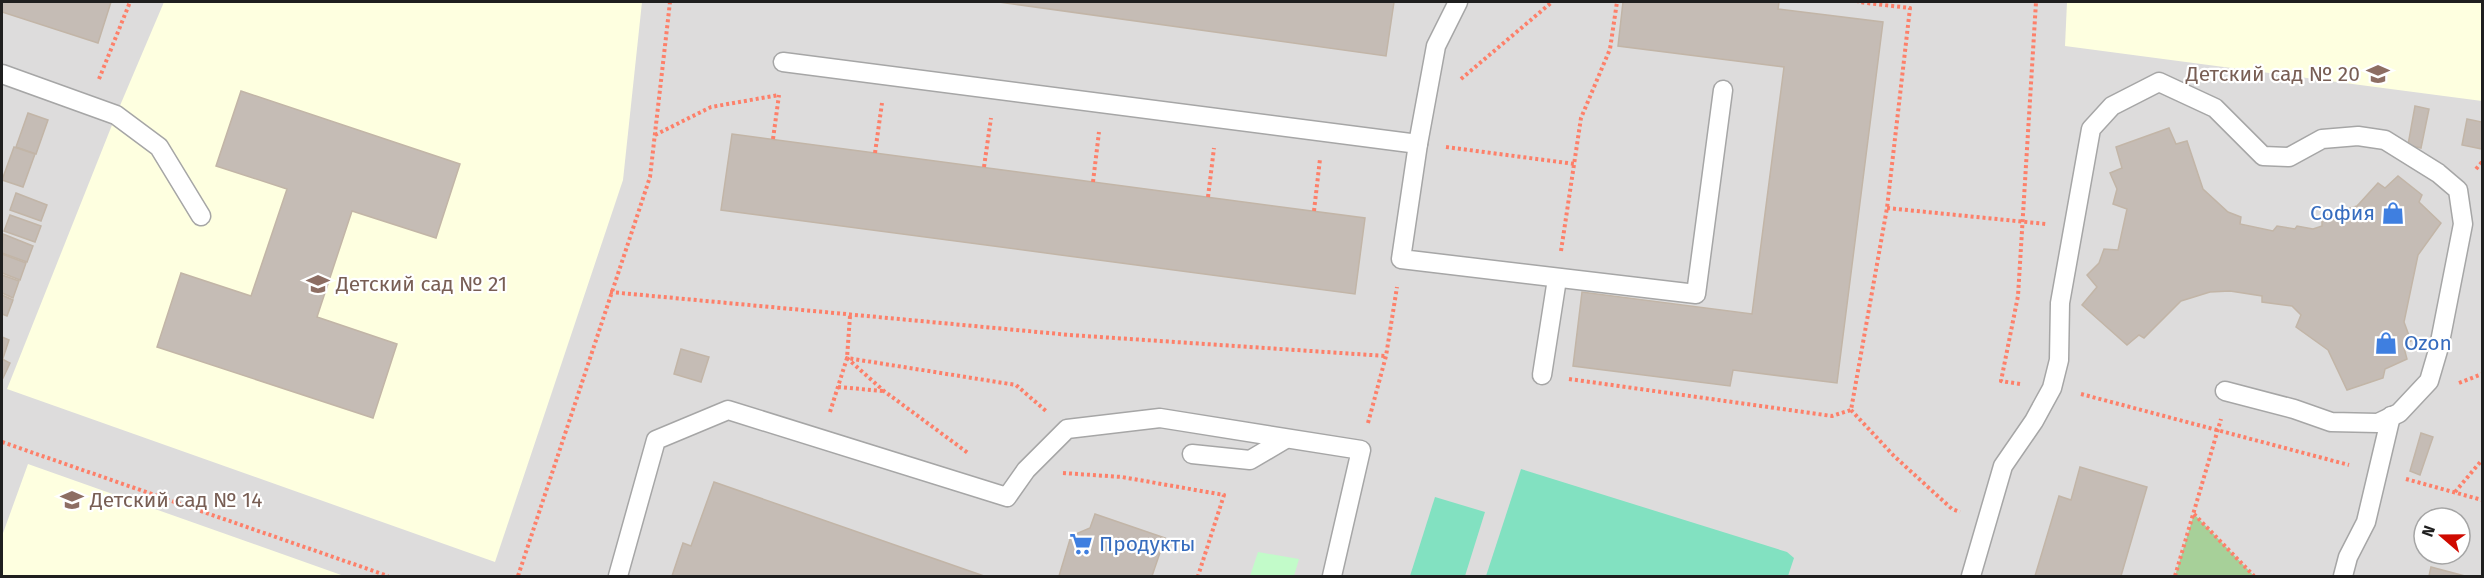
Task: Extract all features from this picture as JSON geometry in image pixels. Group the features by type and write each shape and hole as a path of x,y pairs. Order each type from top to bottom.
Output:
{"lane":[{"path":"1458,2 1436,46 1423,111 1401,259 1696,294 1724,90"},
{"path":"783,62 1418,144"},
{"path":"2,74 116,114 159,147 201,216"},
{"path":"1971,576 2003,466 2034,421 2052,388 2059,360 2060,303 2091,129 2112,106 2159,82 2215,108 2263,156 2289,157 2322,139 2358,136 2385,140 2438,173 2458,190 2463,224 2439,347 2429,381 2406,406 2378,423 2331,422 2225,391"},
{"path":"1542,375 1557,279"},
{"path":"618,576 656,440 728,410 1007,497 1026,470 1067,429 1160,418 1284,440 1361,450 1332,576"},
{"path":"2343,576 2348,556 2366,522 2391,416"},
{"path":"1192,454 1250,460 1284,440"}],"path":[{"path":"89,105 130,2"},
{"path":"518,576 610,292 650,177 670,2"},
{"path":"1423,111 1552,2"},
{"path":"1557,279 1581,118 1610,49 1617,2"},
{"path":"1851,410 1887,208 1910,8 1858,2"},
{"path":"2001,381 2018,296 2036,2"},
{"path":"773,139 783,62"},
{"path":"875,153 885,75"},
{"path":"984,167 995,89"},
{"path":"655,135 711,107 779,95"},
{"path":"1093,182 1102,103"},
{"path":"1208,197 1218,118"},
{"path":"1314,212 1323,132"},
{"path":"1418,144 1575,164"},
{"path":"1887,208 2073,226"},
{"path":"1361,450 1386,356 1401,259"},
{"path":"610,292 850,316 1386,356"},
{"path":"822,439 847,358 850,316"},
{"path":"847,358 1016,385 1067,429"},
{"path":"1542,375 1832,416 1851,410"},
{"path":"838,387 884,391"},
{"path":"2077,393 2482,500"},
{"path":"1851,410 1894,456 1952,509 1987,519"},
{"path":"2175,576 2218,431"},
{"path":"2,442 388,576"},
{"path":"2455,492 2482,460"},
{"path":"2194,514 2254,576"}],"shaded area":[{"path":"2,2 2482,2 2482,576 2,576"},
{"name":"Детский сад № 21","path":"164,2 642,2 623,180 495,562 7,389 116,115"},
{"name":"Детский сад № 20","path":"2067,2 2482,2 2482,101 2065,46"},
{"name":"Детский сад № 14","path":"28,464 344,576 2,576 2,536"}],"green space":[{"path":"1521,469 1787,552 1794,558 1788,576 1486,576"},
{"path":"1435,497 1485,512 1465,576 1410,576"},
{"path":"2194,514 2254,576 2175,576"},
{"path":"1258,552 1299,559 1294,576 1250,576"}],"building":[{"path":"2,2 111,2 98,43 2,12"},
{"path":"999,2 1394,2 1386,56"},
{"path":"1623,2 1779,2 1778,9 1883,22 1837,383 1733,370 1730,386 1573,366 1582,292 1752,314 1784,67 1618,46"},
{"path":"241,91 460,164 436,238 352,211 317,317 397,344 373,418 157,347 181,273 251,296 287,189 216,166"},
{"path":"2415,106 2429,109 2421,148 2408,145"},
{"path":"28,113 48,120 36,154 16,147"},
{"path":"2467,119 2482,122 2482,149 2462,145"},
{"path":"2169,128 2176,144 2187,141 2203,189 2228,212 2241,217 2240,224 2273,231 2277,226 2313,229 2322,226 2322,217 2357,206 2378,183 2385,188 2398,176 2422,195 2419,202 2441,223 2418,255 2404,322 2411,341 2403,344 2407,359 2385,369 2383,378 2347,390 2328,350 2296,327 2301,315 2292,306 2262,302 2262,296 2230,291 2210,292 2181,301 2144,338 2139,335 2127,345 2082,305 2097,287 2087,275 2099,263 2104,249 2118,250 2127,209 2113,204 2117,189 2110,173 2122,168 2116,147"},
{"path":"732,134 1365,218 1355,294 721,210"},
{"path":"14,147 35,154 23,187 2,180"},
{"path":"16,193 47,205 41,221 10,210"},
{"path":"10,215 41,226 35,242 4,231"},
{"path":"3,234 33,246 27,262 2,253"},
{"path":"2,254 26,263 20,280 2,273"},
{"path":"2,275 19,281 13,298 2,293"},
{"path":"2,295 13,300 7,316 2,314"},
{"path":"2,337 9,340 3,358 2,357"},
{"path":"681,349 709,357 701,382 674,374"},
{"path":"2,359 10,363 3,378 2,377"},
{"path":"2421,433 2433,437 2420,475 2410,471"},
{"path":"2080,467 2147,487 2121,576 2035,576 2059,496 2071,500"},
{"path":"714,482 984,576 672,576 683,543 691,546"},
{"path":"1095,514 1165,538 1152,576 1059,576 1071,536 1090,528"},
{"path":"2431,567 2465,576 2429,576"}],"place":[{"name":"Детский сад № 20","path":"2378,74"},
{"name":"София","path":"2393,213"},
{"name":"Детский сад № 21","path":"318,284"},
{"name":"Ozon","path":"2386,343"},
{"name":"Детский сад № 14","path":"72,500"},
{"name":"Продукты","path":"1081,544"}]}
